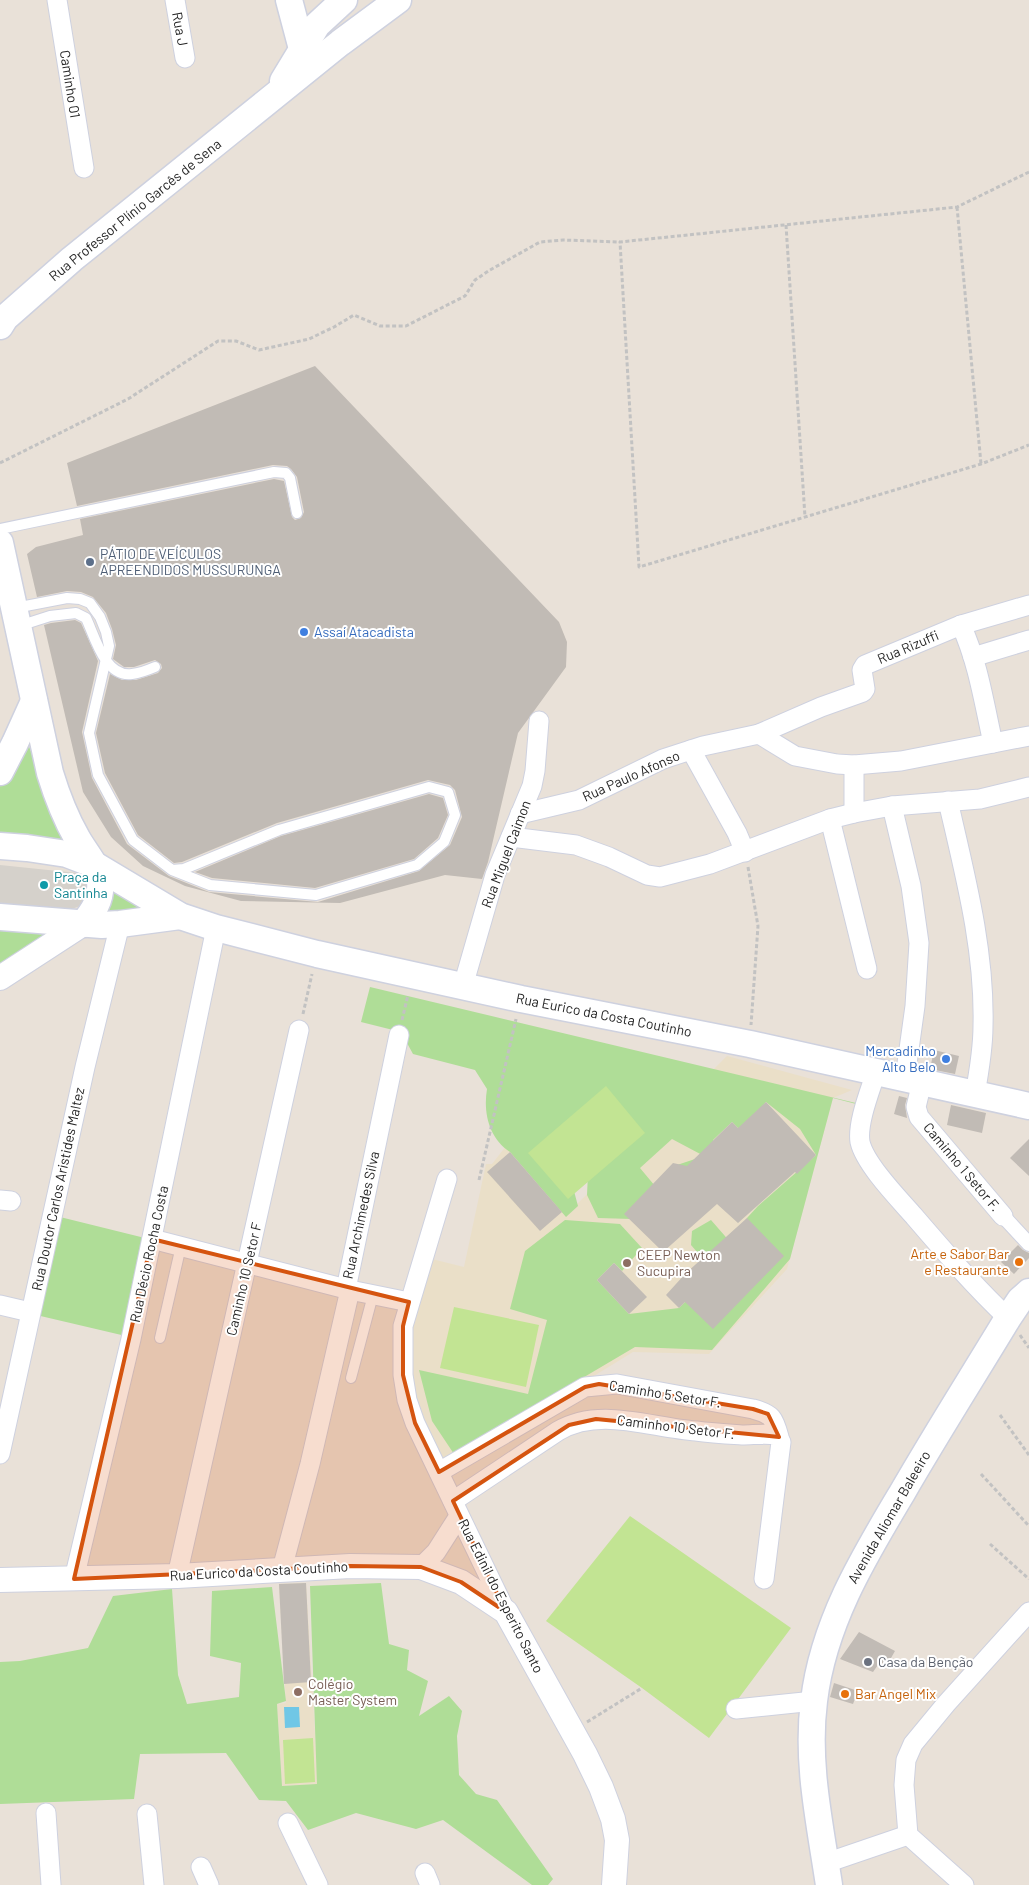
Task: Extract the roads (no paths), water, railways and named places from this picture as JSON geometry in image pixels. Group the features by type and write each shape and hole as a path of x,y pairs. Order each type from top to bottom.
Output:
{"main road":[{"path":"288,0 309,56"},
{"name":"Rua Professor Plínio Garcês de Sena","path":"309,56 317,25 344,0"},
{"name":"Rua Professor Plínio Garcês de Sena","path":"0,326 5,318 72,259 273,97 309,56 363,25 398,0"},
{"path":"0,543 50,773 59,801 93,864 100,881 99,897 94,911 82,924 0,917"},
{"path":"0,772 34,701"},
{"path":"0,846 67,854 93,864"},
{"name":"Rua Eurico da Costa Coutinho","path":"93,864 180,916 216,928 317,954 521,999 750,1044 1029,1106"},
{"name":"Rua Eurico da Costa Coutinho","path":"82,924 120,924 180,916"},
{"name":"Avenida Aliomar Baleeiro","path":"828,1874 814,1787 811,1741 814,1701 820,1664 832,1626 857,1569 927,1450 1022,1298"}],"street":[{"name":"Caminho 01","path":"57,0 84,168"},
{"name":"Rua J","path":"175,0 185,58"},
{"name":"Rua Rizuffi","path":"759,734 821,707 863,692 865,689 862,670 865,665 961,625 1029,605"},
{"path":"961,625 973,657 993,743"},
{"path":"973,657 1029,640"},
{"name":"Rua Miguel Caimon","path":"463,986 495,874 532,786 536,771 539,721"},
{"path":"759,734 795,756 837,764 854,765 901,761 1029,736"},
{"name":"Rua Paulo Afonso","path":"520,814 579,800 663,759 691,750 759,734"},
{"path":"691,750 737,833 745,852"},
{"path":"854,765 854,813"},
{"path":"511,837 576,845 609,857 647,875 660,877 710,864 745,852 830,818 892,806 980,799 1029,787"},
{"path":"948,801 970,899 980,967 983,1026 975,1094"},
{"name":"Caminho 1 Setor F.","path":"892,806 911,886 919,944 914,1016 916,1108 919,1117 1029,1244"},
{"path":"830,818 867,969"},
{"path":"0,978 82,924"},
{"name":"Rua Doutor Carlos Aristides Maltez","path":"0,1454 85,1067 120,924"},
{"name":"Rua Décio Rocha Costa","path":"74,1579 131,1339 216,928"},
{"name":"Caminho 10 Setor F","path":"178,1576 299,1030"},
{"name":"Rua Archimedes Silva","path":"282,1569 310,1464 348,1289 399,1035"},
{"path":"876,1072 859,1132 861,1144 867,1157 886,1184 978,1291 1022,1298"},
{"name":"Rua Edinil do Esperito Santo","path":"447,1179 403,1326 403,1375 407,1400 415,1423 506,1612 573,1731 602,1787 613,1819 617,1840 614,1885"},
{"name":"Rua Archimedes Silva","path":"152,1238 348,1289"},
{"path":"348,1289 409,1302"},
{"path":"0,1305 30,1312"},
{"name":"Caminho 5 Setor F.","path":"439,1472 585,1387 599,1384 617,1384 753,1409 768,1414 779,1437"},
{"name":"Caminho 10 Setor F.","path":"456,1508 558,1431 582,1421 596,1419 628,1421 690,1431 741,1435 772,1434 779,1437"},
{"path":"764,1579 781,1442 779,1437"},
{"path":"421,1567 436,1552 456,1508"},
{"name":"Rua Eurico da Costa Coutinho","path":"0,1580 178,1576 350,1566 421,1567 461,1582 506,1612"},
{"path":"964,1885 908,1835 904,1785 906,1760 913,1744 946,1704 1029,1612"},
{"path":"736,1709 814,1701"},
{"path":"46,1813 51,1885"},
{"path":"148,1814 154,1885"},
{"path":"288,1823 318,1885"},
{"path":"828,1874 908,1835"},
{"path":"201,1867 209,1885"}],"lane":[{"path":"0,529 274,472 286,473 290,478 297,513"},
{"path":"16,617 67,598 90,602 100,616 106,632 108,646 89,733 98,775 133,840 172,870 210,885 316,895 417,865 444,842 455,815 448,792 429,787 279,830 184,869 172,870"},
{"path":"16,617 76,613 86,618 105,663 121,674 132,674 155,667"},
{"path":"160,1338 181,1246"},
{"path":"351,1378 373,1295"}],"water":[{"path":"284,1707 299,1707 300,1727 285,1728"}],"place":[{"name":"PÁTIO DE VEÍCULOS APREENDIDOS MUSSURUNGA","path":"90,562"},
{"name":"Assaí Atacadista","path":"304,632"},
{"name":"Praça da Santinha","path":"44,885"},
{"name":"Mercadinho Alto Belo","path":"946,1059"},
{"name":"Arte e Sabor Bar e Restaurante","path":"1019,1262"},
{"name":"CEEP Newton Sucupira","path":"627,1263"},
{"name":"Casa da Benção","path":"868,1662"},
{"name":"Colégio Master System","path":"298,1692"},
{"name":"Bar Angel Mix","path":"845,1694"}]}
